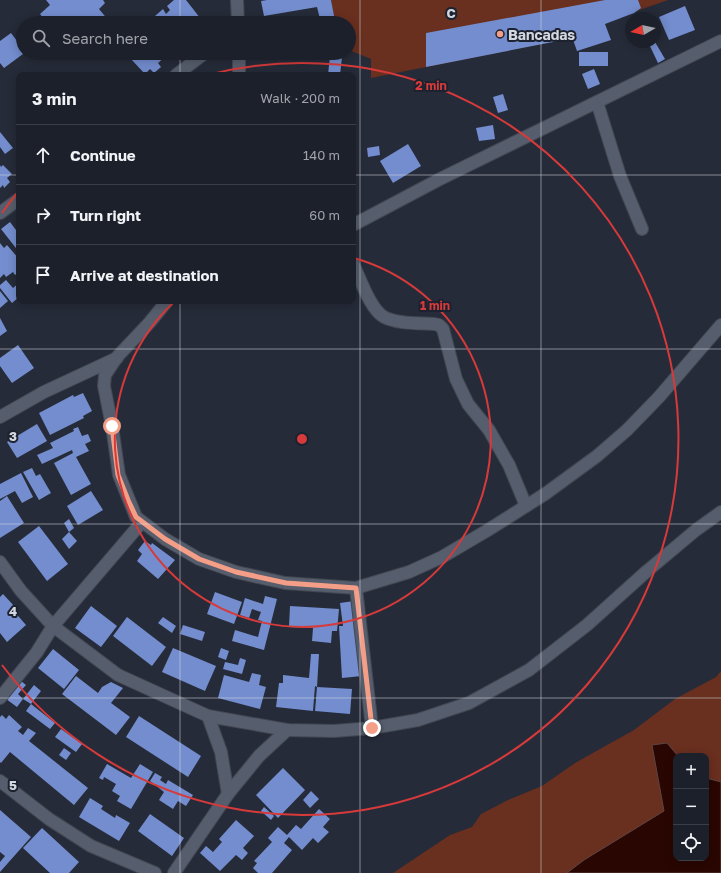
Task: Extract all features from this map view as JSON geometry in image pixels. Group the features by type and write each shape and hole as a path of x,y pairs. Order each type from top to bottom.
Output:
{"street":[{"path":"237,0 238,16"},
{"path":"356,223 440,179 721,41"},
{"path":"180,72 196,60"},
{"path":"239,60 239,72"},
{"path":"597,102 620,176 642,229"},
{"path":"0,213 16,201"},
{"path":"356,270 373,305 384,317 400,321 439,325 444,329 456,379 468,404 489,430 509,465 526,506"},
{"path":"165,304 117,357 105,375 104,386 112,426 118,475 136,517 165,539 199,559 236,572 286,583 356,588 409,572 442,557 526,506 597,456 627,430 659,397 721,325"},
{"path":"0,417 44,392 117,357"},
{"path":"0,562 21,591 52,626 118,676 208,716 287,730 334,731 372,728 418,720 469,703 529,670 587,625 647,571 696,530 721,512"},
{"path":"0,698 37,652 52,626 142,522"},
{"path":"356,588 372,728"},
{"path":"208,716 221,752 228,794"},
{"path":"174,873 228,794 259,756 287,730"},
{"path":"0,781 49,819 91,846 155,873"}],"shaded area":[{"path":"331,0 668,0 634,12 625,12 625,15 571,34 566,39 371,78 371,59 356,53 356,16 334,16"},
{"path":"721,671 721,873 393,873 450,835 472,827 481,814 508,800 542,786 575,763 634,730 675,699 716,677"},
{"path":"667,743 675,753 673,753 673,861 709,861 709,779 721,782 721,873 567,873 584,860 664,811 652,745"}],"building":[{"path":"46,0 103,0 105,3 99,9 105,16 42,16 40,14 50,5"},
{"path":"174,0 186,0 199,16 155,16 163,9 166,14 170,10 167,6"},
{"path":"331,0 334,16 319,16 317,7 264,16 261,1"},
{"name":"Bancadas","path":"605,0 638,0 641,8 635,12 625,12 625,16 605,24 611,40 577,51 571,34 563,40 426,67 426,33"},
{"path":"685,6 695,30 669,40 661,22 661,16"},
{"path":"11,33 16,40 16,59 4,68 0,63 0,41"},
{"path":"651,48 659,48 665,59 658,63"},
{"path":"579,52 608,52 608,66 579,66"},
{"path":"132,60 161,60 158,63 161,67 155,72 150,69 147,72 143,72"},
{"path":"330,60 342,60 340,72 328,72"},
{"path":"594,69 600,84 588,89 582,74"},
{"path":"503,94 508,110 498,113 493,97"},
{"path":"493,125 495,139 479,141 476,128"},
{"path":"0,132 13,148 5,154 0,147"},
{"path":"408,144 421,166 393,183 380,161"},
{"path":"379,146 380,155 368,157 367,148"},
{"path":"0,165 1,167 3,165 12,174 7,178 10,182 4,188 3,185 0,188"},
{"path":"10,222 16,230 16,248 1,229"},
{"path":"0,243 4,248 7,245 16,256 16,274 13,272 6,277 4,274 0,278"},
{"path":"6,280 13,288 16,286 16,300 12,303 0,288 0,285"},
{"path":"0,291 8,301 0,308"},
{"path":"0,318 7,331 0,336"},
{"path":"18,345 34,368 12,383 0,366 0,358"},
{"path":"83,393 92,411 83,416 84,418 50,435 39,413 73,395 74,397"},
{"path":"37,424 47,441 17,458 7,442"},
{"path":"78,427 82,436 88,434 91,441 85,444 89,451 76,457 91,484 71,495 54,463 73,453 72,450 42,464 37,455 53,448 50,443 74,431 73,429"},
{"path":"32,468 36,476 40,474 51,493 39,500 23,472"},
{"path":"21,473 33,497 22,503 15,491 0,499 0,484"},
{"path":"91,491 103,510 78,525 67,506"},
{"path":"7,496 24,523 0,538 0,501"},
{"path":"69,519 74,528 69,532 64,523"},
{"path":"39,526 68,564 47,581 18,542"},
{"path":"69,532 77,541 69,549 62,539"},
{"path":"145,541 151,545 152,543 175,560 158,579 137,561 142,554 138,550"},
{"path":"215,592 242,602 234,624 207,614"},
{"path":"3,594 15,607 12,609 26,625 7,642 0,633 0,597"},
{"path":"265,596 277,599 264,650 232,641 235,630 258,637 262,621 258,620 261,612 252,609 249,618 240,615 245,598 263,604"},
{"path":"354,601 362,676 342,678 339,626 343,626 340,603"},
{"path":"91,606 117,626 101,647 75,628"},
{"path":"290,606 339,609 337,631 332,631 331,643 312,641 313,628 289,627"},
{"path":"127,617 166,647 152,666 113,636"},
{"path":"163,617 176,626 172,633 158,623"},
{"path":"183,625 205,632 202,641 180,634"},
{"path":"173,648 216,666 205,691 162,672"},
{"path":"221,648 229,651 226,660 218,657"},
{"path":"53,649 79,670 64,689 38,668"},
{"path":"311,654 319,654 317,687 315,686 313,711 276,707 279,683 283,683 283,675 309,678"},
{"path":"240,658 246,660 242,674 223,669 225,662 238,665"},
{"path":"252,673 261,675 259,685 266,687 260,709 218,698 224,675 249,682"},
{"path":"76,676 98,693 102,687 111,682 123,688 111,703 130,717 116,735 62,694"},
{"path":"21,681 26,685 18,694 23,699 17,707 6,699"},
{"path":"34,685 41,691 31,704 23,699"},
{"path":"317,687 352,689 350,714 315,711"},
{"path":"31,704 55,723 50,729 26,711"},
{"path":"2,715 6,719 9,715 22,727 18,731 23,735 28,728 36,733 29,741 88,788 74,805 10,752 1,763 0,762 0,717"},
{"path":"139,716 201,756 188,777 126,737"},
{"path":"61,729 82,744 76,752 55,737"},
{"path":"64,748 71,753 66,760 59,755"},
{"path":"107,764 131,778 140,764 153,772 131,809 117,801 120,796 112,791 116,784 104,777 103,780 99,778"},
{"path":"283,768 305,790 278,818 256,795"},
{"path":"155,773 162,777 160,780 166,784 168,780 193,795 186,806 178,801 173,809 159,800 164,792 150,781"},
{"path":"311,791 319,799 310,808 303,800"},
{"path":"90,798 103,806 101,809 115,818 116,815 130,823 119,841 79,817"},
{"path":"264,807 274,816 271,820 261,811"},
{"path":"319,809 330,819 323,827 329,832 318,843 313,838 302,850 289,837 284,843 292,850 272,873 258,873 253,868 257,863 254,861 272,842 268,838 278,827 287,835 296,825 301,829"},
{"path":"0,810 31,837 0,872 0,862 5,856 0,852"},
{"path":"150,814 184,838 172,856 138,831"},
{"path":"236,820 254,836 243,848 248,853 242,860 236,855 220,871 200,853 206,846 213,852 222,842 219,839"},
{"path":"42,828 79,862 69,873 50,873 23,848"}],"place":[{"name":"Bancadas","path":"500,34"}],"route":[{"path":"112,426 118,475 128,500 136,517 165,539 199,559 236,572 286,583 356,588 372,728"}]}
